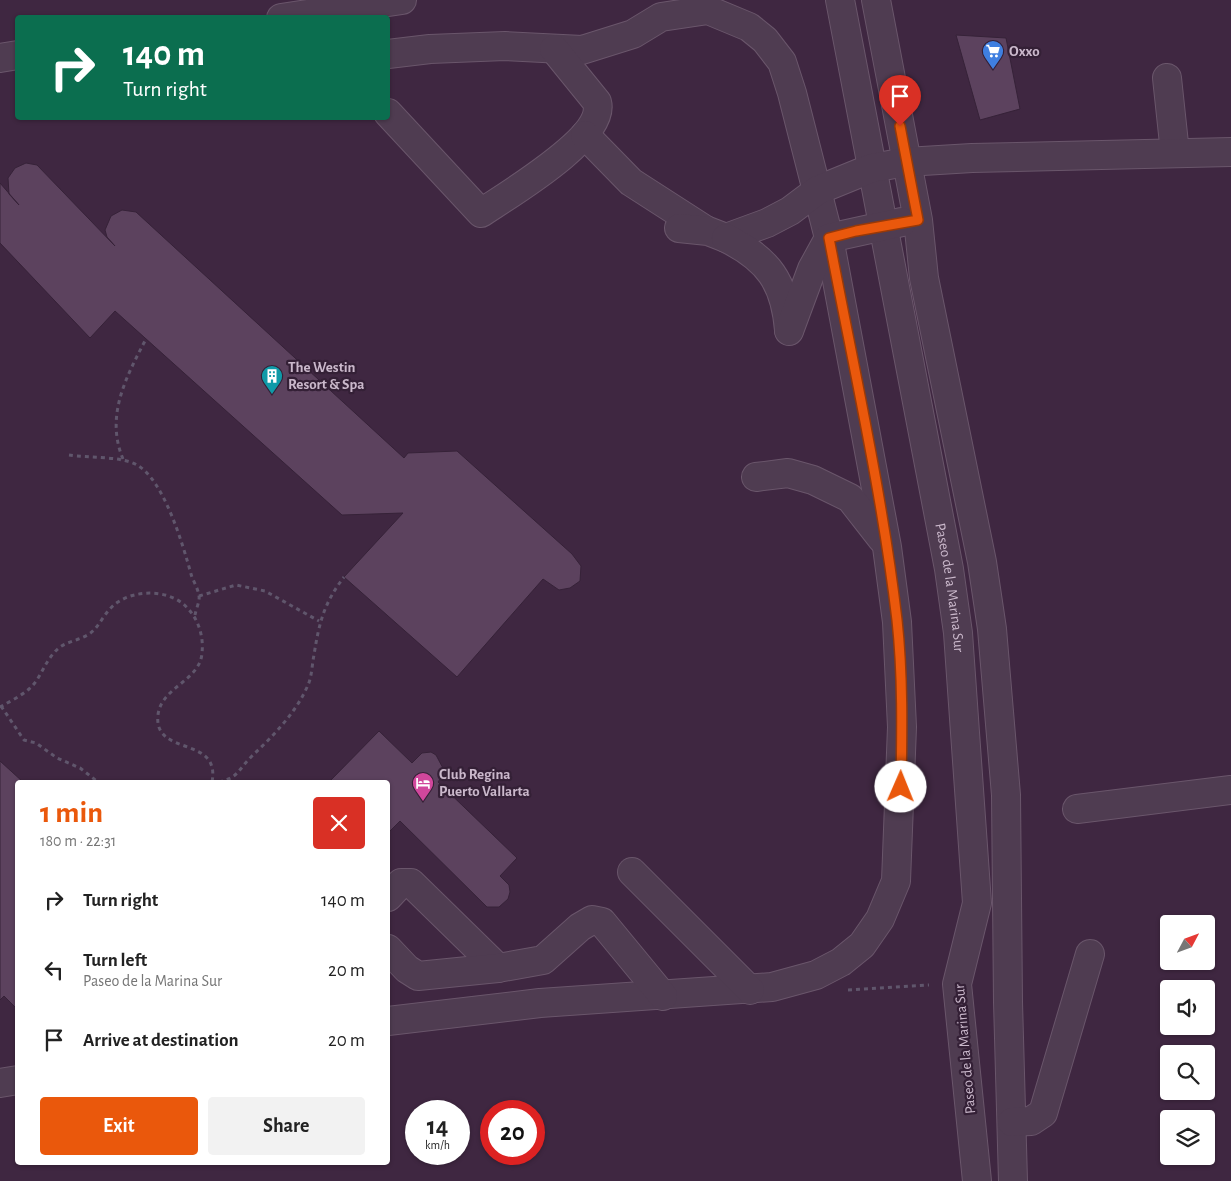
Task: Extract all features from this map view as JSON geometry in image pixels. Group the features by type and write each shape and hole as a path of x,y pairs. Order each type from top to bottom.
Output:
{"street":[{"path":"301,15 402,0"},
{"name":"Paseo de la Marina Sur","path":"840,0 949,568 958,633 977,903 957,984 977,1181"},
{"path":"876,0 918,220 924,278 982,562 992,629 1006,795 1008,1002 1013,1181"},
{"path":"390,54 430,49 505,46 582,50 619,40 661,17 708,10 749,27 765,40 782,62 818,190 829,238 887,547 897,622 902,727 896,881 880,919 862,945 841,962 816,975 772,987 750,990 540,1003 390,1022"},
{"path":"390,115 480,214 541,172 585,135 599,110 597,102 554,49"},
{"path":"0,58 15,56"},
{"path":"1167,78 1175,153"},
{"path":"585,135 631,182 717,235 747,249 760,259 779,284 787,307 789,331 812,269 829,238 883,225 918,220"},
{"path":"679,228 717,235 767,223 790,211 818,190 872,168 906,162 972,158 1231,152"},
{"path":"756,477 788,473 813,480 850,498 873,525 887,547"},
{"path":"949,568 982,562"},
{"path":"958,633 992,629"},
{"path":"1078,809 1231,790"},
{"path":"632,872 750,990"},
{"path":"390,896 401,884 411,883 498,968"},
{"path":"390,951 407,969 418,976 498,968 543,960 580,927 592,920 602,922 663,996"},
{"path":"1012,1122 1031,1121 1043,1113 1090,954"},
{"path":"0,1083 15,1080"}],"path":[{"path":"123,458 116,442 115,416 121,390 146,339"},
{"path":"69,456 96,459 123,458 138,465 149,477 164,498 186,551 199,596 195,615"},
{"path":"229,780 233,779 249,760 273,737 292,713 309,684 319,621 330,595 344,577"},
{"path":"199,596 236,585 265,591 319,621"},
{"path":"95,780 80,768 57,758 36,743 24,740 1,707 30,688 49,657 62,646 93,632 107,611 118,602 144,593 161,594 175,598 195,615 199,626 202,653 200,664 164,698 159,708 157,719 160,732 168,740 197,750 209,759 214,772 212,780"},
{"path":"846,990 957,984"}],"building":[{"path":"956,35 1006,38 1020,109 980,120"},
{"name":"The Westin Resort & Spa","path":"26,163 37,165 115,246 107,237 105,230 111,216 122,210 136,212 404,458 408,453 457,451 572,554 581,566 580,581 570,588 559,590 543,579 457,677 344,577 403,513 342,515 115,311 90,338 0,243 0,183 9,193 8,178 15,168"},
{"name":"Club Regina Puerto Vallarta","path":"379,731 412,763 422,753 431,752 436,755 445,772 438,782 517,858 500,876 509,885 508,899 499,907 487,907 400,821 390,831 390,780 331,780"},
{"path":"0,761 21,780 15,780 15,1007 4,996 0,1000"}],"place":[{"name":"Oxxo","path":"993,70"},
{"name":"The Westin Resort & Spa","path":"272,395"},
{"name":"Club Regina Puerto Vallarta","path":"423,802"}],"route":[{"path":"900,126 918,220 883,225 829,238 887,547 897,622 902,727 901,787"}]}
